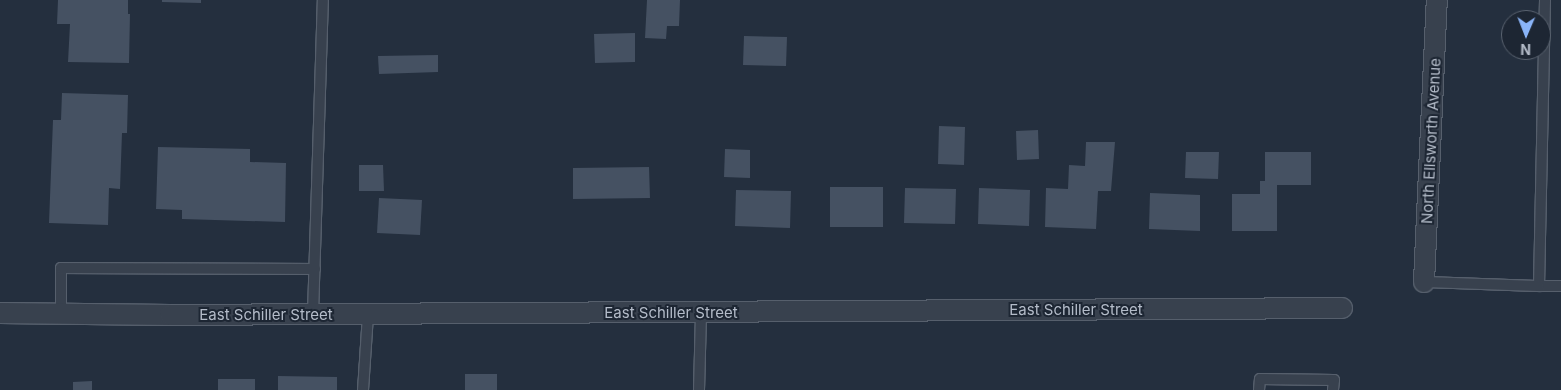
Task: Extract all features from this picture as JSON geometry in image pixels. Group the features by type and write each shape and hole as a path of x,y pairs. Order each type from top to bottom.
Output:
{"street":[{"name":"North Ellsworth Avenue","path":"1424,282 1437,0"},
{"name":"East Schiller Street","path":"0,313 701,313 1342,308"}],"lane":[{"path":"313,314 324,0"},
{"path":"1539,286 1545,0"},
{"path":"61,313 61,268 315,269"},
{"path":"1424,282 1561,286"},
{"path":"699,390 701,313"},
{"path":"363,390 368,314"},
{"path":"1260,390 1260,379 1334,380 1334,390"}],"building":[{"path":"58,0 128,0 128,14 130,14 129,63 68,62 70,24 57,24"},
{"path":"162,0 201,0 201,3 162,2"},
{"path":"647,0 680,0 679,26 667,26 666,39 645,38"},
{"path":"635,33 635,62 595,63 594,34"},
{"path":"744,36 787,37 786,66 743,65"},
{"path":"438,55 438,72 379,74 378,56"},
{"path":"62,93 128,95 127,133 122,133 120,189 109,188 108,225 49,223 53,120 61,120"},
{"path":"939,126 965,127 964,165 938,164"},
{"path":"1038,130 1039,159 1017,160 1016,131"},
{"path":"1086,142 1115,142 1111,191 1098,191 1096,229 1045,227 1046,188 1068,189 1069,165 1085,166"},
{"path":"158,147 250,149 250,162 286,163 285,222 182,219 182,210 156,209"},
{"path":"725,149 750,150 750,178 724,177"},
{"path":"1186,152 1219,152 1218,179 1185,178"},
{"path":"1265,152 1311,152 1311,185 1277,185 1277,231 1232,231 1232,194 1260,194 1260,181 1265,181"},
{"path":"359,165 383,165 384,191 359,191"},
{"path":"649,167 650,198 573,199 573,168"},
{"path":"830,187 883,187 883,227 830,227"},
{"path":"905,188 956,189 955,224 904,223"},
{"path":"979,188 1030,190 1029,226 978,224"},
{"path":"736,190 791,191 790,228 735,226"},
{"path":"1150,193 1200,195 1200,231 1149,229"},
{"path":"379,198 422,200 420,235 377,233"},
{"path":"465,374 497,374 497,390 465,390"},
{"path":"278,376 337,377 337,390 278,390"},
{"path":"218,379 255,379 255,390 218,390"},
{"path":"92,381 92,390 73,390 73,382"}]}
